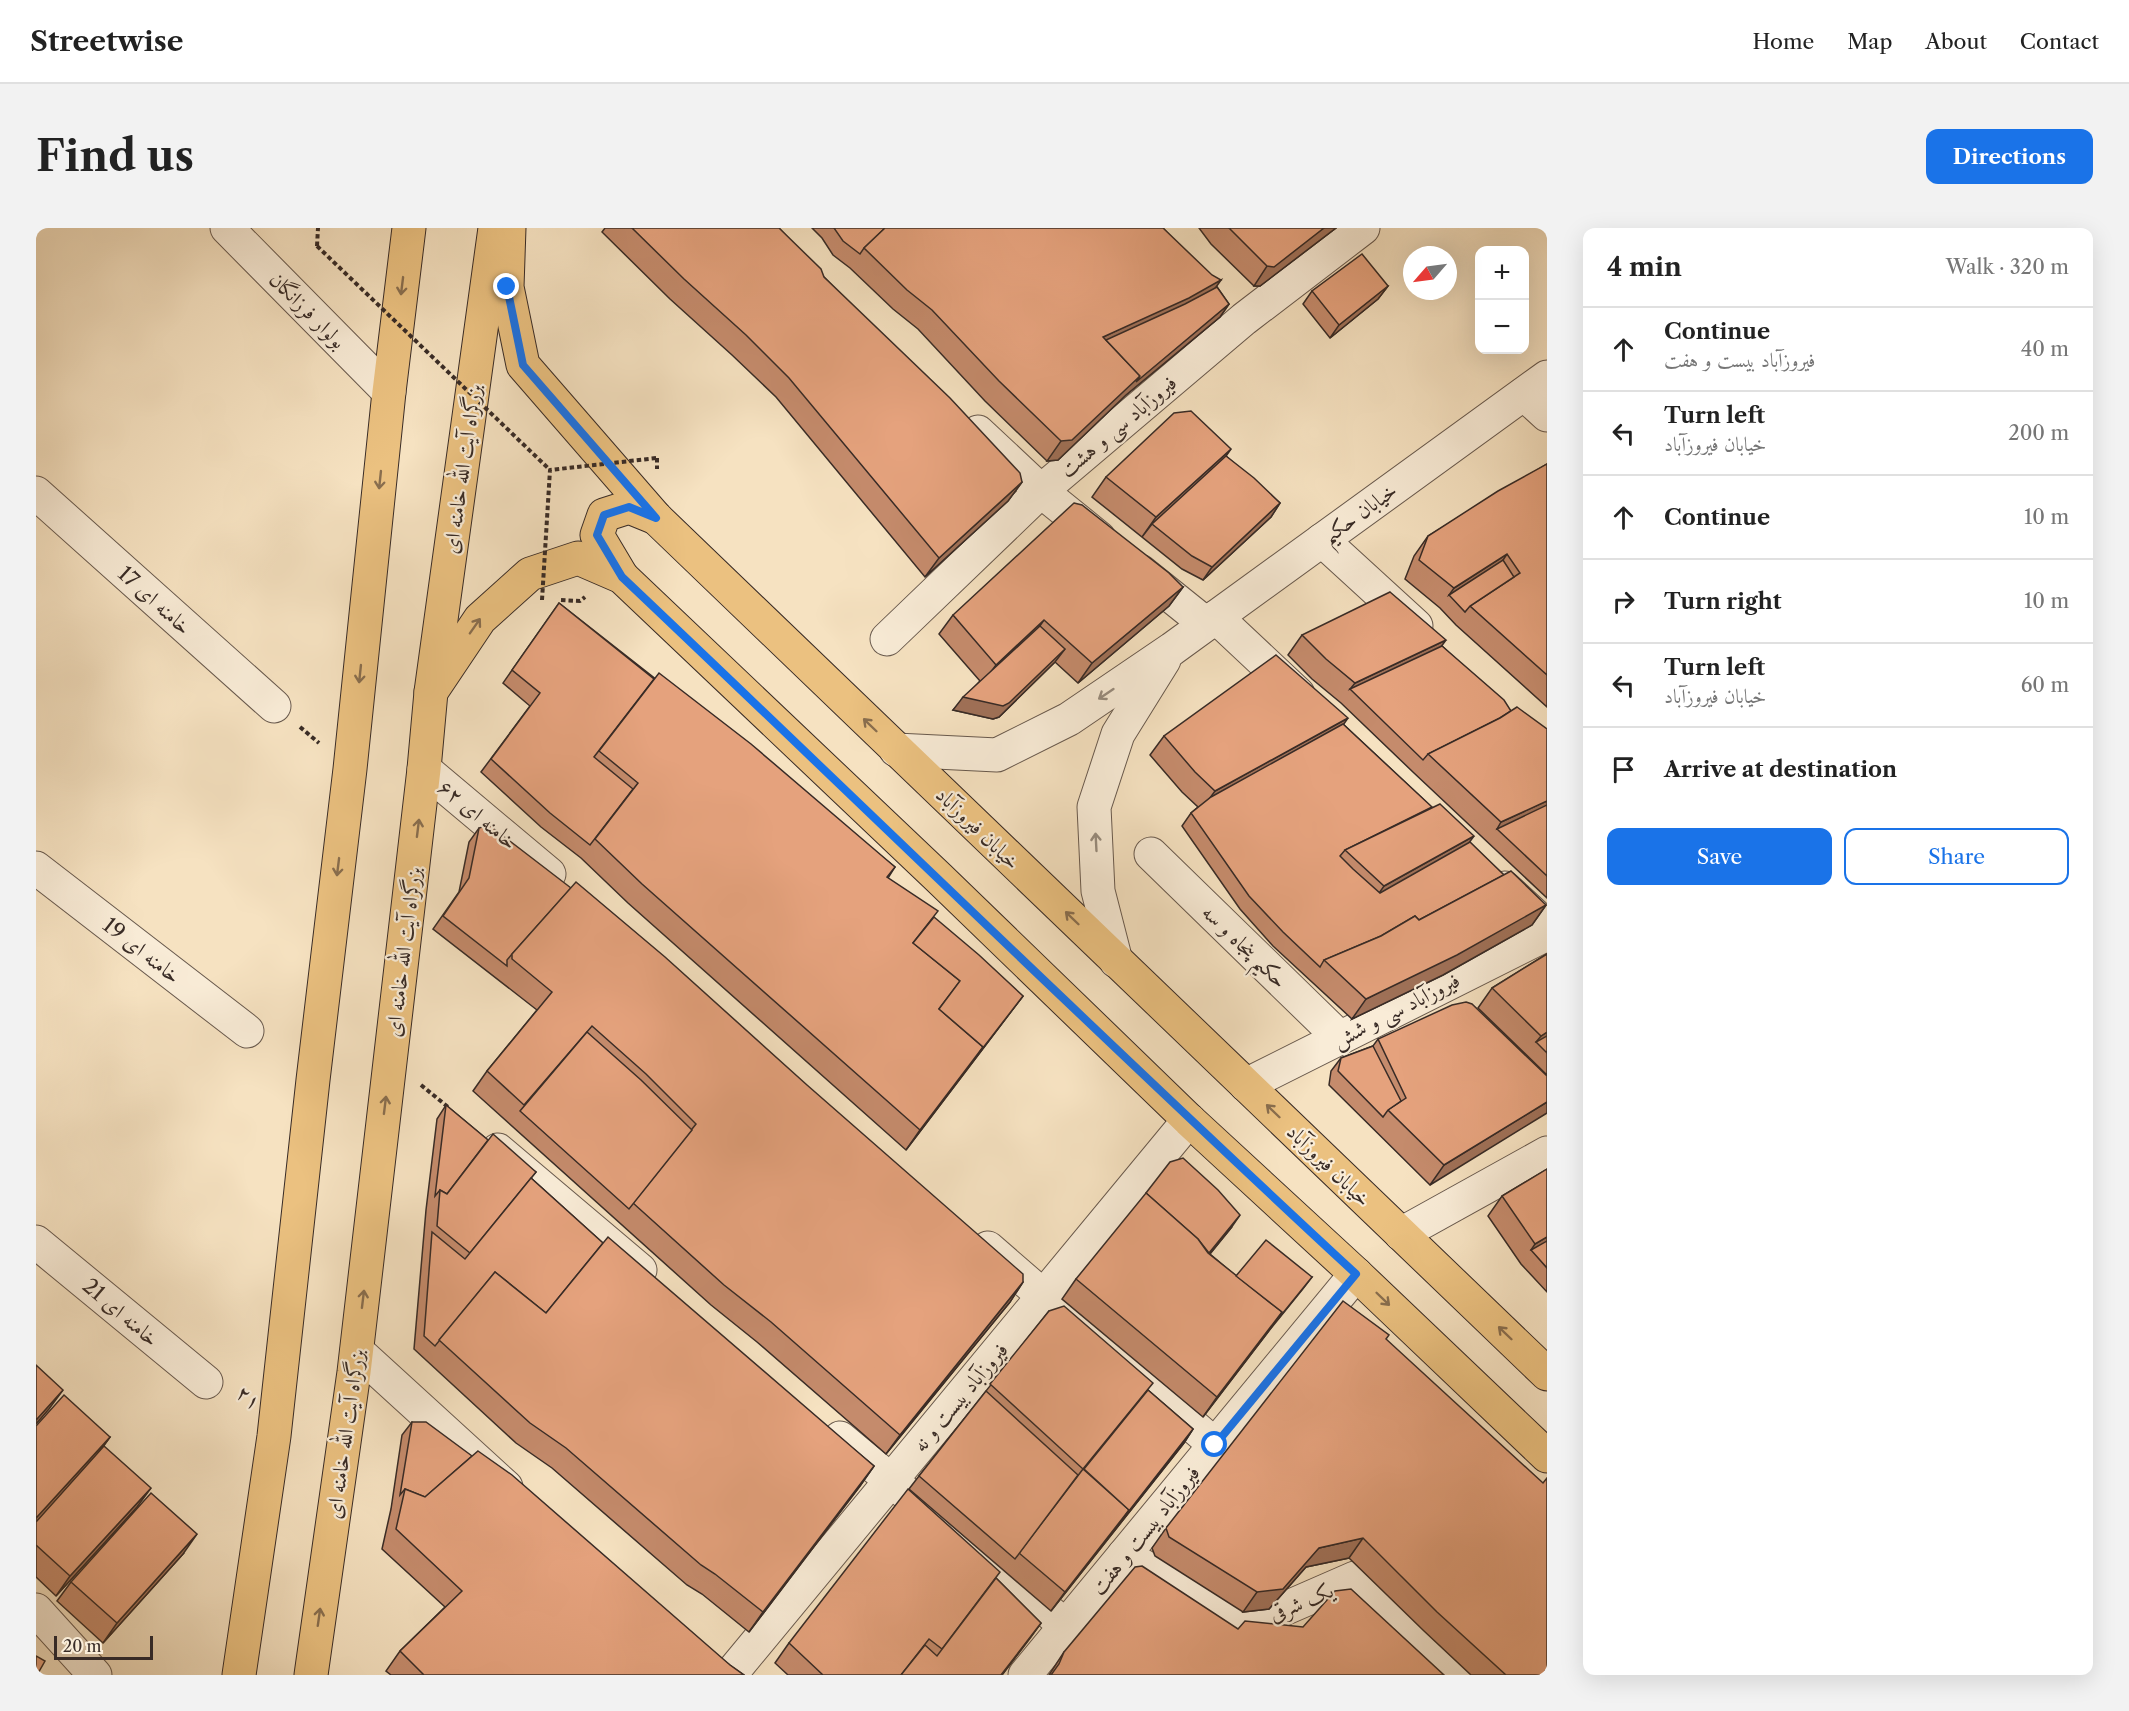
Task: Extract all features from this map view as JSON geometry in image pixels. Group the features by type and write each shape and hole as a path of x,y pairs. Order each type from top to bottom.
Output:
{"main road":[{"path":"239,1675 274,1436 409,228"},
{"name":"بزرگراه آیت الله خامنه ای","path":"319,1669 391,1060 431,692 495,228"},
{"name":"خیابان فیروزآباد","path":"508,228 507,287 523,365 656,518 1547,1374"},
{"path":"656,518 629,507 604,515 597,535 622,577 939,878 1189,1120 1356,1274 1547,1456"},
{"path":"431,692 480,619 530,574 578,558 622,577"}],"street":[{"name":"بولوار فرزانگان","path":"227,228 389,392"},
{"name":"فیروزآباد سی و هشت","path":"887,639 1041,491 1244,318 1363,228"},
{"path":"1219,294 1244,318"},
{"name":"خیابان حکیم","path":"896,750 997,755 1069,719 1172,649 1322,540 1539,395"},
{"path":"954,409 1041,491 1211,620 1320,715"},
{"name":"خامنه ای 17","path":"36,493 274,706"},
{"path":"1322,540 1435,643"},
{"path":"1116,961 1098,891 1094,807 1118,734 1172,649"},
{"name":"خامنه ای ۶۲","path":"424,769 571,892"},
{"name":"حکیم پنجاه و سه","path":"1151,854 1340,1038"},
{"name":"خامنه ای 19","path":"36,868 247,1031"},
{"path":"1486,870 1547,927"},
{"name":"فیروزآباد سی و شش","path":"1246,1085 1547,934"},
{"path":"1437,990 1462,1015"},
{"name":"فیروزآباد بیست و نه","path":"715,1672 890,1481 1189,1120"},
{"path":"481,1135 663,1289"},
{"path":"1401,1234 1547,1154"},
{"path":"962,1225 1215,1445"},
{"name":"خامنه ای 21","path":"36,1242 206,1382"},
{"name":"فیروزآباد بیست و هفت","path":"1026,1675 1356,1274"},
{"path":"357,1351 530,1509"},
{"path":"817,1420 1066,1626"},
{"name":"یک شرقی","path":"1124,1555 1247,1625 1355,1578 1457,1675"},
{"path":"36,1610 95,1675"}],"path":[{"path":"318,228 317,246 550,470 542,600"},
{"path":"550,470 657,458"},
{"path":"274,706 350,769"},
{"path":"391,1060 481,1135"}],"building":[{"path":"632,228 779,228 821,269 824,277 950,398 1020,473 1022,482 939,558 789,378"},
{"path":"834,228 885,228 860,254 843,241"},
{"path":"885,228 1163,228 1212,275 1221,280 1189,298 1103,337 1140,376 1072,440 1061,441 999,381 932,310 907,290 864,248"},
{"path":"1229,228 1324,228 1274,267 1267,266"},
{"path":"1362,254 1388,286 1339,325 1312,291"},
{"path":"1217,287 1229,304 1136,382 1140,376 1106,340"},
{"path":"1191,411 1231,449 1156,517 1106,477 1174,413"},
{"path":"1226,456 1280,503 1212,567 1192,556 1152,524"},
{"path":"1547,464 1547,675 1470,606 1520,573 1507,554 1454,588 1419,560 1428,536 1498,491"},
{"path":"1074,503 1082,505 1169,573 1183,587 1092,663 1044,620 996,665 953,615"},
{"path":"1503,560 1514,577 1470,606 1465,612 1449,595"},
{"path":"1390,592 1446,640 1355,683 1302,635"},
{"path":"559,603 654,679 594,757 633,789 590,845 550,813 491,759 540,693 512,670"},
{"path":"1040,626 1065,649 1009,703 1003,706 963,697"},
{"path":"1442,646 1504,700 1511,711 1428,754 1423,760 1350,689"},
{"path":"1276,655 1348,718 1215,791 1164,736"},
{"path":"659,673 751,744 895,867 887,877 938,911 913,943 960,981 939,1009 983,1047 920,1130 642,884 595,839 638,783 599,751"},
{"path":"1517,707 1547,729 1547,801 1501,822 1428,754"},
{"path":"1343,724 1432,807 1345,850 1340,856 1353,869 1380,893 1470,842 1504,875 1419,920 1415,916 1381,936 1324,960 1320,967 1249,896 1191,813 1211,797"},
{"path":"1440,804 1474,836 1384,886 1345,850"},
{"path":"1547,805 1547,876 1497,829"},
{"path":"489,825 571,888 507,960 507,966 443,916 469,878 479,828"},
{"path":"1511,871 1546,905 1457,955 1366,999 1324,960 1381,936 1415,916 1419,920"},
{"path":"576,882 665,957 1023,1274 1023,1282 900,1435 771,1322 724,1285 633,1203 696,1124 646,1074 592,1026 524,1105 487,1071 552,992 512,959 512,954"},
{"path":"934,917 1023,996 979,1053 983,1047 939,1009 960,981 913,943"},
{"path":"1547,954 1547,1032 1541,1036 1492,988"},
{"path":"1466,1002 1472,1004 1547,1076 1547,1102 1444,1165 1388,1110 1406,1098 1378,1039 1452,1005"},
{"path":"587,1032 692,1130 629,1209 520,1111"},
{"path":"1547,1036 1547,1053 1536,1042"},
{"path":"1373,1046 1401,1101 1388,1110 1383,1117 1338,1071 1341,1058"},
{"path":"446,1105 488,1140 447,1194 440,1190 435,1196"},
{"path":"493,1134 536,1172 470,1253 437,1226 440,1190 447,1194"},
{"path":"1183,1158 1218,1190 1240,1215 1209,1253 1198,1239 1146,1193 1170,1162"},
{"path":"1547,1169 1547,1237 1535,1244 1502,1196"},
{"path":"531,1178 603,1243 546,1313 495,1272 435,1346 424,1336 432,1232 465,1259"},
{"path":"1146,1193 1198,1239 1208,1253 1282,1312 1217,1397 1076,1279"},
{"path":"608,1237 874,1466 763,1612 701,1565 566,1448 530,1423 439,1340 495,1272 546,1313"},
{"path":"1266,1240 1312,1277 1278,1319 1282,1312 1236,1276"},
{"path":"1547,1241 1547,1268 1531,1250"},
{"path":"1343,1301 1389,1335 1386,1339 1543,1483 1547,1478 1547,1675 1506,1675 1437,1612 1363,1538 1319,1548 1283,1589 1257,1592 1169,1537 1166,1528"},
{"path":"1064,1306 1153,1383 1083,1469 990,1384 1049,1311"},
{"path":"36,1365 63,1390 36,1420"},
{"path":"1148,1390 1193,1429 1125,1516 1129,1510 1084,1469"},
{"path":"986,1391 1078,1475 1015,1559 919,1476"},
{"path":"64,1395 110,1437 36,1518 36,1426"},
{"path":"412,1422 426,1422 472,1456 425,1497 405,1489 400,1495"},
{"path":"104,1446 151,1488 70,1576 36,1545 36,1522"},
{"path":"478,1451 512,1475 744,1675 424,1675 400,1651 462,1591 396,1529 405,1489 425,1497"},
{"path":"1083,1469 1129,1510 1065,1592 1019,1553"},
{"path":"908,1489 1000,1572 942,1649 929,1639 901,1675 823,1675 789,1643"},
{"path":"151,1493 197,1534 117,1623 71,1582"},
{"path":"1142,1566 1238,1629 1245,1621 1303,1627 1335,1591 1351,1589 1444,1675 1051,1675 1064,1652 1135,1567"},
{"path":"996,1578 1041,1623 1001,1675 901,1675 925,1645 937,1656"},
{"path":"36,1656 45,1661 37,1675 36,1675"}],"route":[{"path":"507,287 523,365 656,518 629,507 604,515 597,535 622,577 939,878 1189,1120 1356,1274 1215,1445"}]}
